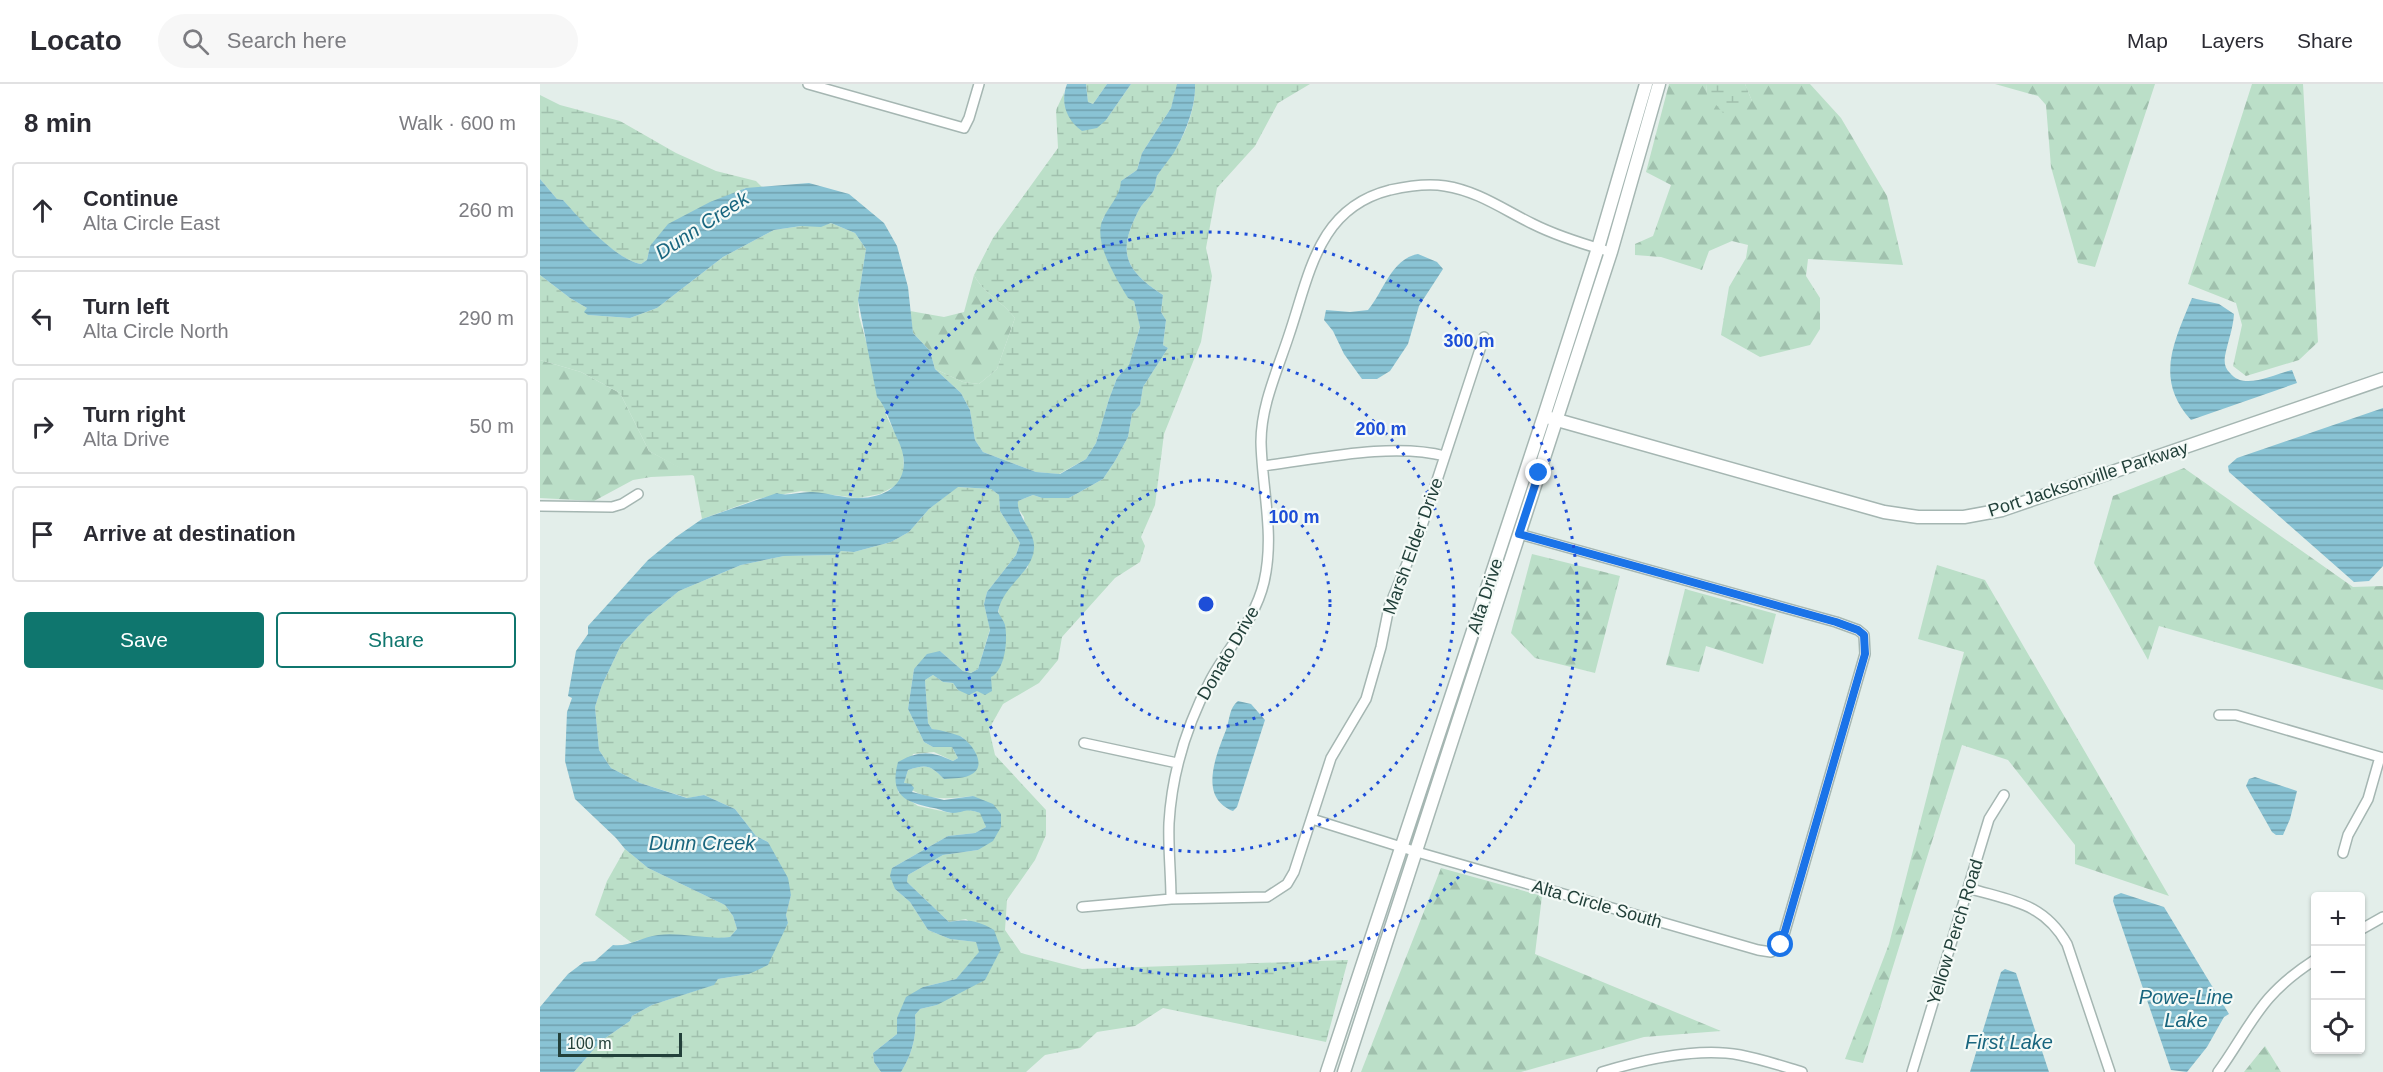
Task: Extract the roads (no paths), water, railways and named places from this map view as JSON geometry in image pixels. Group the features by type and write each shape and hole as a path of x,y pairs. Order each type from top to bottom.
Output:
{"street":[{"path":"808,84 964,128 979,84"},
{"name":"Alta Drive","path":"1327,1072 1544,416 1598,248 1646,84"},
{"name":"Alta Drive","path":"1344,1072 1611,252 1659,84"},
{"name":"Donato Drive","path":"1171,899 1169,826 1177,764 1199,702 1213,676 1244,632 1263,585 1269,556 1270,535 1261,440 1264,412 1313,263 1324,238 1334,223 1349,209 1377,194 1411,186 1444,186 1473,193 1533,225 1611,252"},
{"name":"Marsh Elder Drive","path":"1082,907 1171,899 1267,897 1287,884 1294,872 1332,758 1366,699 1381,647 1389,607 1420,532 1484,337"},
{"name":"Port Jacksonville Parkway","path":"1544,416 1884,512 1918,517 1964,517 2002,510 2383,380"},
{"path":"1263,466 1398,450 1425,451 1445,456"},
{"path":"540,506 612,507 638,494"},
{"name":"Alta Circle South","path":"1312,819 1417,852 1758,950 1771,952 1784,941 1865,654 1864,635 1858,630 1836,622 1519,534"},
{"path":"2218,715 2236,715 2381,757 2368,800 2348,835 2343,853"},
{"path":"1084,743 1177,764"},
{"name":"Yellow Perch Road","path":"1912,1072 1989,819 2004,795"},
{"path":"1968,888 2026,906 2051,920 2060,931 2067,944 2110,1072"},
{"path":"2365,928 2383,917"},
{"path":"2218,1072 2270,997 2311,963"},
{"path":"1602,1072 1634,1063 1709,1052 1738,1054 1802,1072"}],"water":[{"path":"1067,84 1086,84 1088,102 1093,104 1107,84 1131,84 1106,120 1097,128 1082,131 1068,116 1064,104"},
{"name":"Dunn Creek","path":"1177,84 1195,84 1194,102 1189,120 1173,154 1157,176 1154,190 1140,208 1128,236 1127,248 1132,267 1150,286 1163,295 1161,312 1166,320 1163,345 1168,348 1143,387 1140,405 1132,414 1128,437 1103,479 1069,498 1042,498 1033,495 1018,501 1020,513 1034,542 1034,549 1028,565 1005,594 998,612 1005,625 1006,646 1000,668 991,677 992,691 985,695 977,691 969,695 958,690 953,683 943,682 933,675 925,680 928,723 932,729 964,739 976,754 977,770 962,778 944,779 928,767 914,768 908,770 904,783 911,784 914,788 912,792 944,800 973,796 993,804 1001,814 1001,827 993,841 978,850 943,855 908,875 907,882 949,922 972,921 994,930 1001,949 985,980 937,1005 920,1009 915,1015 911,1052 901,1072 881,1072 874,1062 873,1053 897,1034 897,1018 906,997 923,987 956,979 979,952 976,942 950,939 928,930 910,902 895,889 890,876 892,868 948,836 975,833 986,827 980,813 968,811 951,813 907,800 898,790 896,783 898,762 913,755 926,753 953,761 958,758 952,747 933,747 924,742 908,709 914,669 927,654 940,651 963,671 971,673 978,669 990,630 984,604 987,592 1016,555 1020,543 1000,511 999,495 991,489 958,487 929,509 909,532 891,542 854,552 841,551 837,555 784,556 741,565 679,591 648,616 621,645 602,685 595,707 599,750 611,768 640,783 687,798 704,795 735,809 756,836 768,842 788,878 791,895 786,915 788,923 768,965 749,974 718,979 714,985 652,1005 632,1016 630,1021 601,1041 574,1072 540,1072 540,1007 568,974 584,962 595,961 613,945 625,945 652,936 676,934 712,938 730,937 737,929 733,916 725,905 648,868 625,849 575,799 565,761 567,712 572,698 568,696 576,651 588,634 588,626 648,560 702,519 777,493 813,492 852,498 883,494 898,481 903,472 904,462 888,416 877,397 858,300 866,249 855,233 831,223 821,227 801,226 774,230 723,257 657,308 630,318 588,315 584,312 587,308 540,275 540,179 557,199 563,200 610,247 631,261 641,264 647,260 650,246 668,224 710,202 746,188 809,183 849,194 884,223 897,246 908,287 913,333 930,351 935,369 961,393 970,410 975,440 983,452 1036,472 1060,474 1086,459 1096,443 1117,378 1129,365 1140,327 1134,301 1128,298 1107,260 1100,228 1105,214 1119,192 1121,181 1137,170 1142,153 1171,108"},
{"path":"1418,254 1437,262 1443,269 1419,306 1408,344 1390,371 1377,379 1362,379 1324,320 1326,310 1350,312 1368,310 1401,262"},
{"path":"2192,298 2219,304 2234,314 2225,365 2236,378 2243,381 2260,380 2292,370 2297,383 2191,420 2173,390 2170,375 2174,345"},
{"path":"2383,408 2383,566 2369,581 2354,582 2229,472 2228,466 2237,458"},
{"path":"1238,701 1251,704 1265,720 1237,807 1233,811 1222,805 1216,796 1213,775 1231,710"},
{"path":"2255,777 2297,791 2290,819 2283,835 2276,835 2272,832 2246,786 2249,779"},
{"name":"Powe-Line Lake","path":"2121,893 2164,907 2229,1014 2224,1017 2207,1047 2187,1072 2171,1070 2113,901 2114,896"},
{"name":"First Lake","path":"2005,969 2016,973 2049,1072 1970,1072 2001,972"}]}
